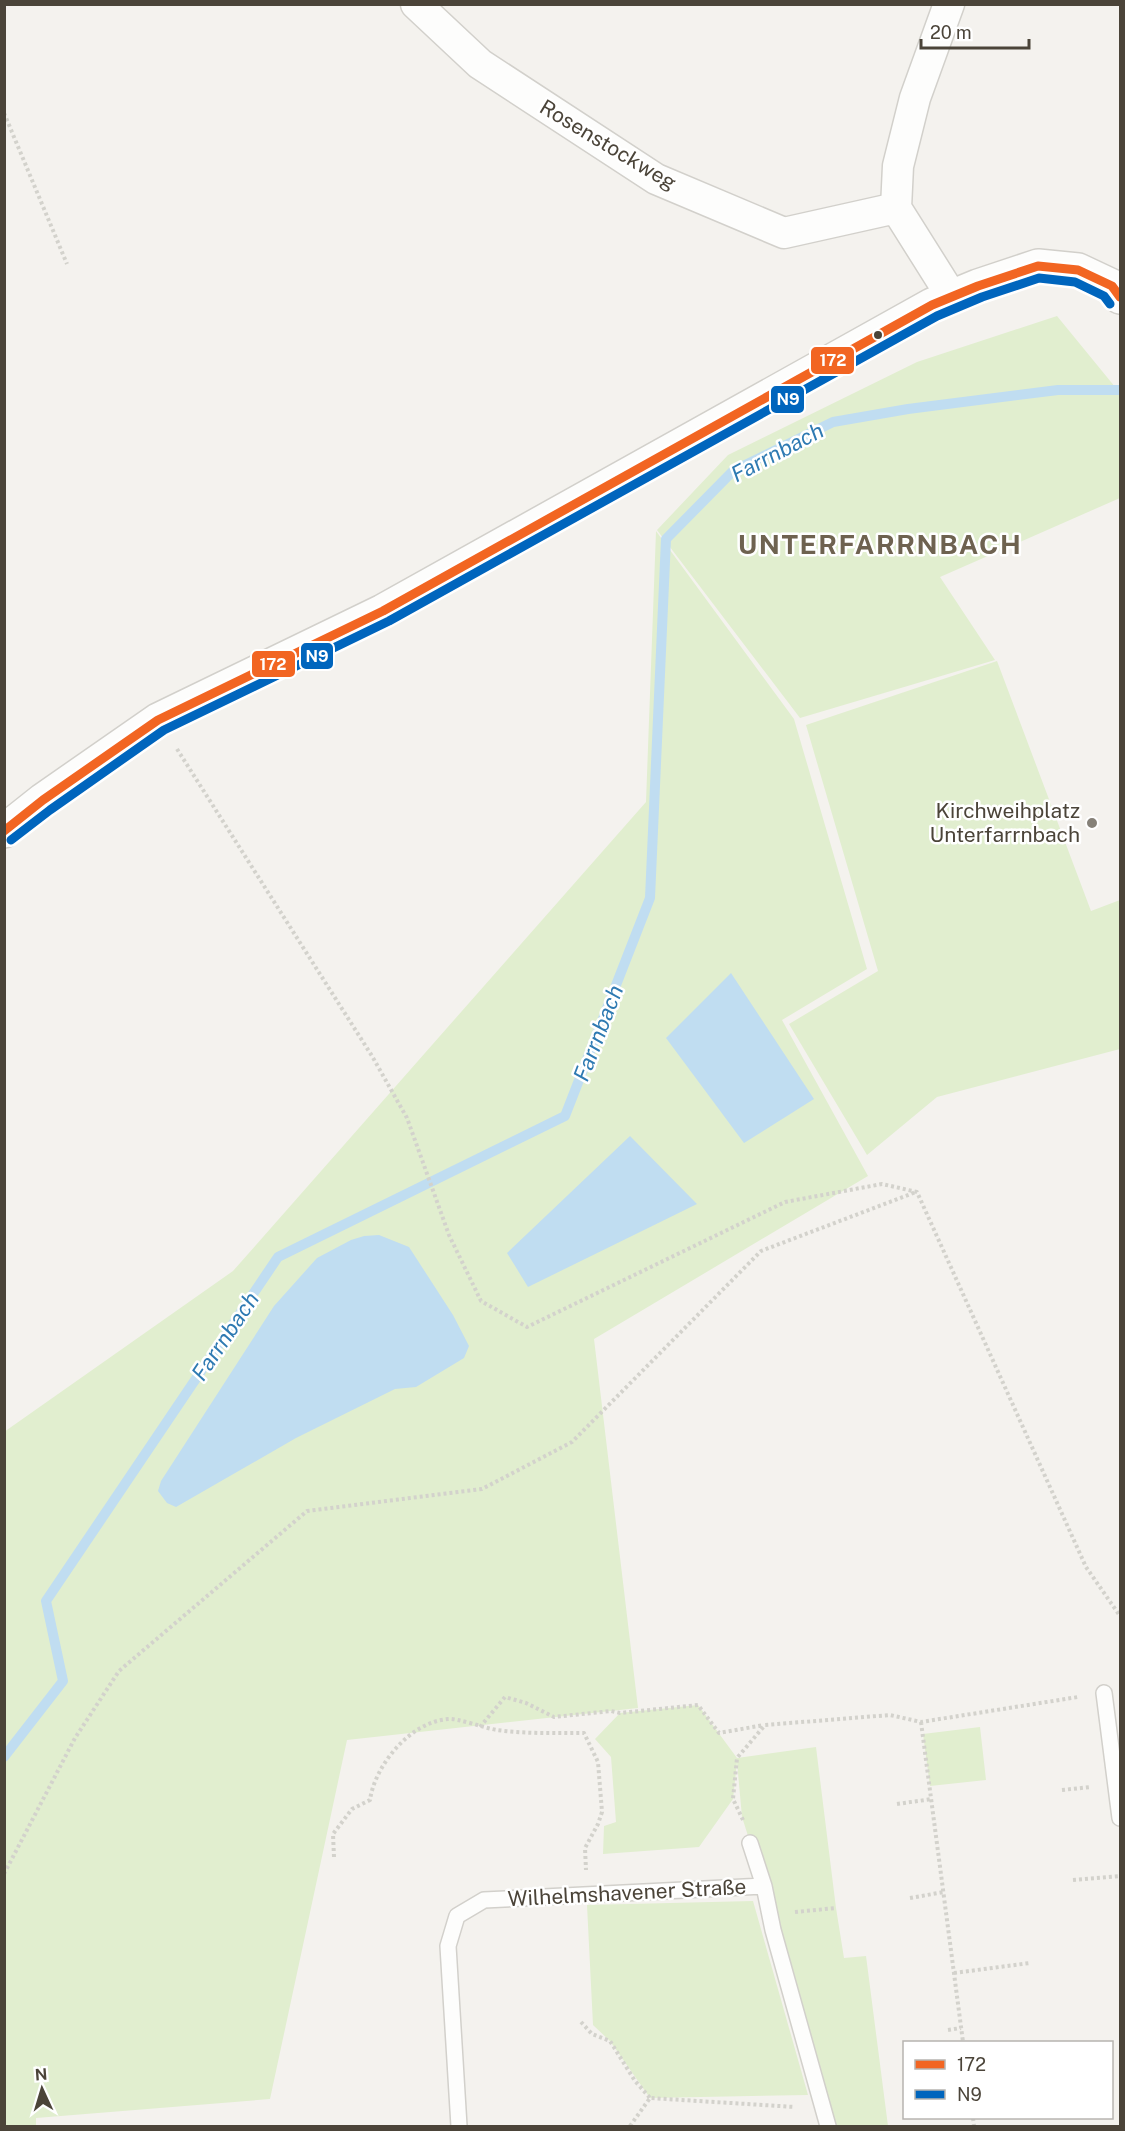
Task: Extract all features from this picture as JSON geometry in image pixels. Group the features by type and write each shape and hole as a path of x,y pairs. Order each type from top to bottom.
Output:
{"street":[{"name":"Rosenstockweg","path":"416,4 480,64 656,179 784,233 896,208"},
{"path":"949,4 915,98 898,166 896,208 952,297"},
{"path":"4,831 43,800 158,720 382,611 932,305 1038,266 1078,270 1118,288"}],"lane":[{"path":"1104,1693 1120,1818"},
{"path":"750,1843 764,1886"},
{"name":"Wilhelmshavener Straße","path":"459,2127 448,1946 457,1916 484,1900 764,1886 773,1930 828,2127"}],"path":[{"path":"4,113 67,264"},
{"path":"158,720 372,1056 407,1118 449,1235 481,1301 527,1327 785,1202 882,1184 917,1192"},
{"path":"917,1192 1086,1567 1120,1616"},
{"path":"4,1874 75,1738 119,1671 307,1511 482,1489 572,1442 761,1251 917,1192"},
{"path":"480,1727 505,1697 526,1702 554,1718 611,1711 620,1713 698,1705 719,1733 765,1725 890,1715 921,1722 1104,1693"},
{"path":"334,1857 333,1834 352,1809 370,1800 372,1785 398,1745 424,1725 449,1719 518,1733 584,1733 598,1762 602,1812 585,1848 587,1894"},
{"path":"921,1722 963,2041"},
{"path":"750,1843 742,1817 733,1799 737,1758 765,1725"},
{"path":"897,1804 932,1799"},
{"path":"1073,1880 1120,1876"},
{"path":"910,1898 944,1892"},
{"path":"770,1915 836,1908"},
{"path":"954,1973 1030,1963"},
{"path":"581,2022 592,2034 610,2041 635,2081 650,2098 822,2108"},
{"path":"948,2030 961,2028"},
{"path":"630,2127 650,2098"}],"green space":[{"path":"1057,316 1120,393 1120,498 940,577 995,660 800,718 657,530 728,455 917,362"},
{"path":"656,531 794,719 867,969 782,1020 868,1176 594,1339 638,1708 347,1740 270,2099 36,2118 36,2126 5,2126 4,1432 233,1271 646,802"},
{"path":"997,661 1091,911 1120,900 1120,1049 937,1097 867,1155 789,1024 878,971 806,725"},
{"path":"698,1705 737,1758 816,1747 844,1958 866,1956 888,2126 828,2126 764,1886 742,1817 737,1762 733,1799 699,1847 603,1854 604,1826 616,1822 611,1757 595,1739 620,1713"},
{"path":"980,1727 986,1780 930,1786 923,1734"},
{"path":"753,1901 808,2095 650,2098 610,2041 593,2025 587,1905"}],"water":[{"path":"731,973 814,1099 744,1143 666,1038"},
{"path":"630,1136 697,1204 528,1287 507,1253"},
{"path":"379,1235 409,1247 453,1315 469,1346 464,1358 416,1387 395,1389 296,1438 176,1507 167,1503 158,1491 161,1481 274,1306 317,1258 351,1240"}],"waterway":[{"name":"Farrnbach","path":"4,1757 63,1681 46,1601 278,1257 565,1116 650,898 666,539 733,471 833,422 908,409 1058,390 1120,390"}],"transit line":[{"name":"172","path":"4,831 43,800 158,720 383,611 932,305 978,286 1038,266 1078,270 1112,286 1120,297"},
{"name":"N9","path":"11,840 164,730 389,621 937,316 982,297 1039,278 1075,282 1104,296 1110,304"}],"place":[{"name":"Kirchweihplatz Unterfarrnbach","path":"1092,823"}],"district":[{"name":"UNTERFARRNBACH","path":"880,545"}]}
